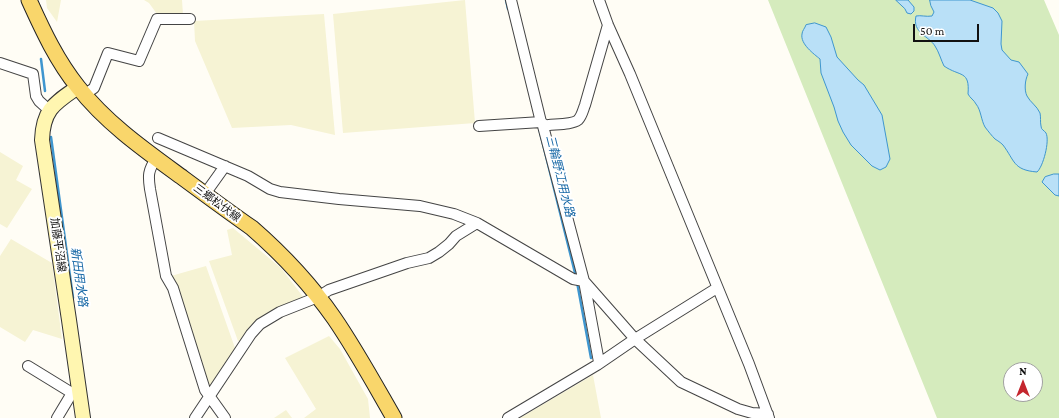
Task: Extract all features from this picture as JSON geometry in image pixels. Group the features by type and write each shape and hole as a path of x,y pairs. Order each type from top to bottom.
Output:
{"main road":[{"name":"三郷松伏線","path":"29,0 42,30 56,56 89,101 124,134 252,228 288,262 305,281 335,319 394,418"},
{"path":"49,110 54,103 81,91"},
{"name":"加藤平沼線","path":"49,110 44,122 42,140 69,320 75,393 82,418"}],"street":[{"path":"511,0 584,281 600,362"},
{"path":"599,0 608,26 630,74 769,416"},
{"path":"81,91 94,88 108,53 139,61 156,19 190,19"},
{"path":"479,126 543,124 577,121 581,116 608,26"},
{"path":"0,63 33,74 36,96 39,101 49,110"},
{"path":"225,418 205,390 173,288 166,276 148,177 158,136 248,176 270,189 280,192 420,206 454,214 477,223 573,279 584,281 635,339 681,382 738,409 769,416"},
{"path":"205,194 225,166"},
{"path":"196,418 208,396 251,334 260,324 280,312 318,297 329,290 407,263 429,258 449,244 456,236 477,223"},
{"path":"508,418 718,288"},
{"path":"28,366 75,393 57,418"}],"shaded area":[{"path":"46,0 61,0 57,22 47,8"},
{"path":"144,0 182,0 183,15 157,14 149,3"},
{"path":"465,0 475,123 343,133 333,14"},
{"path":"324,14 335,135 291,125 232,128 195,41 194,21"},
{"path":"0,152 23,166 16,180 32,189 7,228 0,224"},
{"path":"233,228 281,268 304,298 242,341 238,341 209,261 232,255 227,230"},
{"path":"11,239 52,263 62,339 33,330 25,342 0,327 0,256"},
{"path":"206,266 235,348 234,353 210,387 171,276"},
{"path":"329,336 340,349 368,399 370,418 304,418 316,409 285,358"},
{"path":"593,375 601,418 520,418"},
{"path":"286,410 292,418 274,418"}],"green space":[{"path":"768,0 1044,0 1059,35 1059,418 937,418"}],"water":[{"path":"896,0 908,0 914,7 914,11 911,14 907,13"},
{"path":"930,0 970,0 993,8 998,13 1002,21 1002,50 1011,60 1019,62 1028,74 1025,91 1028,98 1040,113 1041,127 1046,133 1047,137 1042,165 1037,172 1019,167 1003,145 995,139 985,127 978,106 968,94 966,77 944,66 935,46 916,26 916,16 932,16 934,12"},
{"path":"815,23 826,27 831,37 837,57 864,85 882,115 890,159 886,167 880,170 872,166 851,145 838,121 821,73 820,59 805,45 802,38 802,32 806,25"},
{"path":"1059,174 1059,196 1055,195 1042,182 1045,177"}],"waterway":[{"name":"三輪野江用水路","path":"506,0 508,9"},
{"name":"新田用水路","path":"41,59 45,91"},
{"name":"三輪野江用水路","path":"539,128 576,277"},
{"name":"新田用水路","path":"51,137 73,298"},
{"name":"三輪野江用水路","path":"577,282 591,358"}]}
